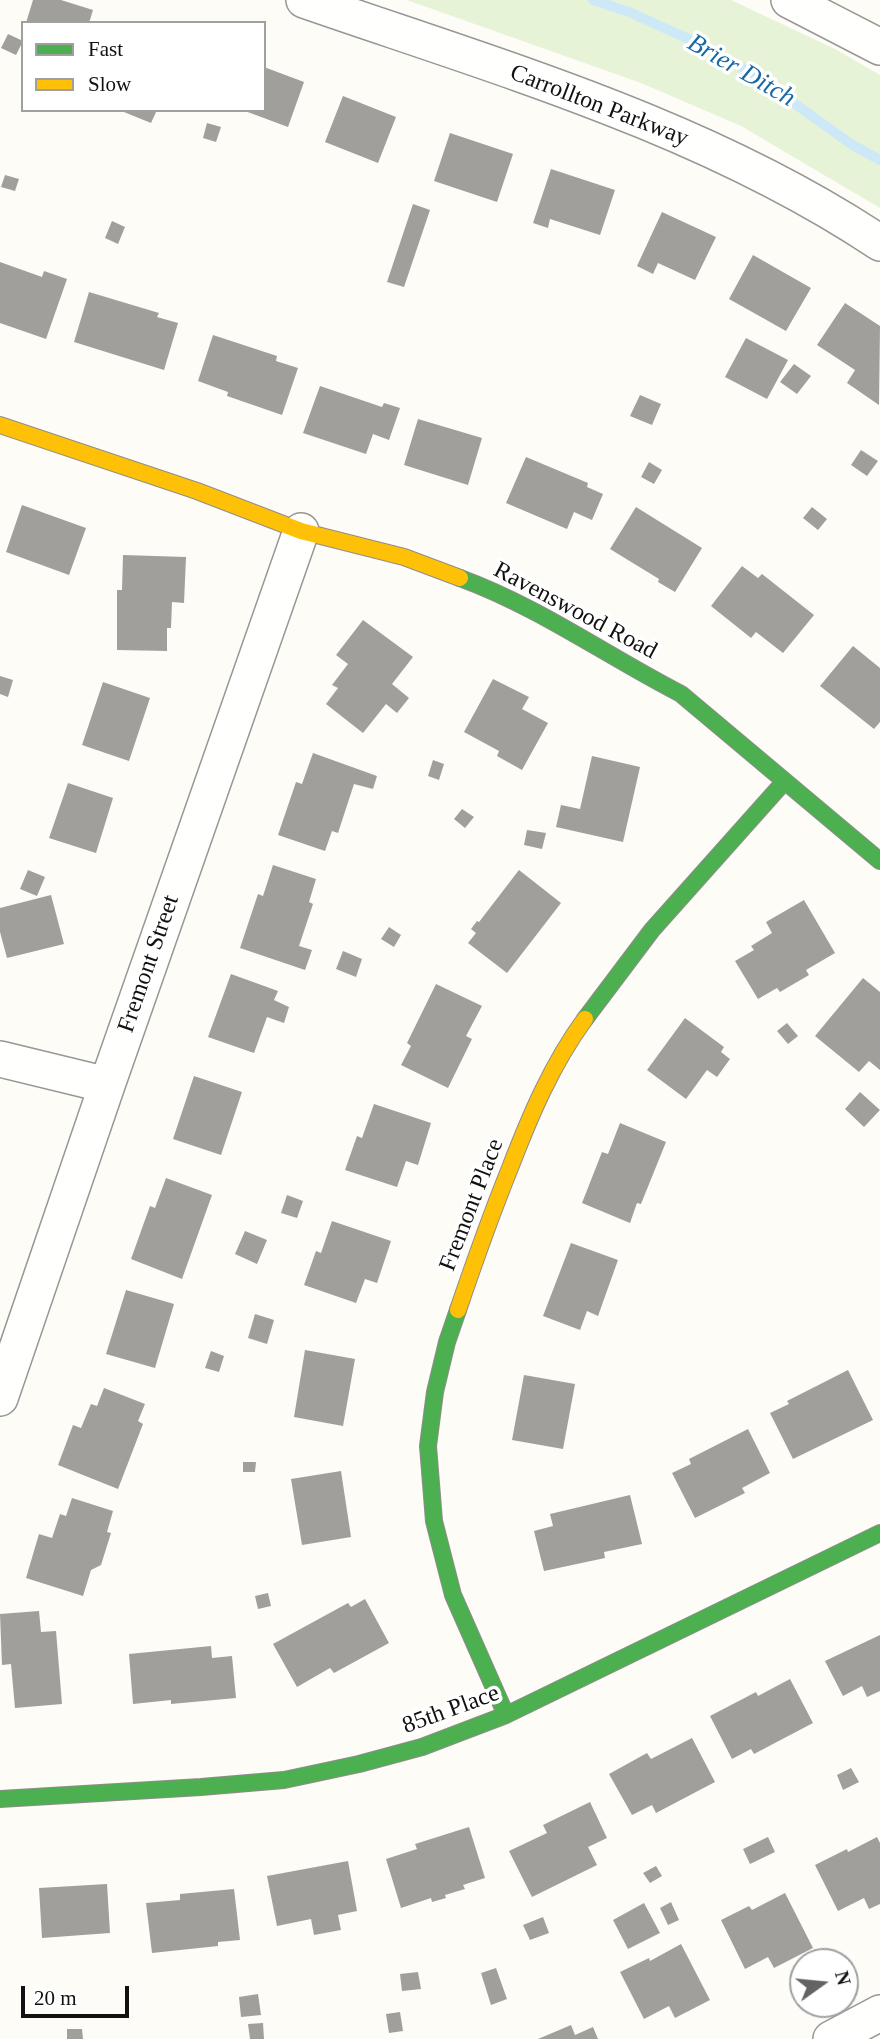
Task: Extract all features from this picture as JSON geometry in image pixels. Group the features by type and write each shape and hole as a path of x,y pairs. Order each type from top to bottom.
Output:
{"street":[{"name":"Carrollton Parkway","path":"304,0 597,102 711,149 797,191 880,243"},
{"path":"789,0 880,47"},
{"name":"Ravenswood Road","path":"0,425 197,491 301,531 404,557 472,582 543,615 681,694 880,862"},
{"name":"Fremont Street","path":"0,1398 301,531"},
{"name":"Fremont Place","path":"506,1715 453,1595 435,1521 428,1446 435,1392 447,1342 485,1231 531,1114 569,1041 652,930 784,782"},
{"path":"0,1059 107,1084"},
{"name":"85th Place","path":"0,1799 284,1780 422,1747 506,1715 880,1533"},
{"path":"831,2039 880,2013"}],"green space":[{"path":"407,0 731,0 837,50 880,75 880,208 741,126 641,83"}],"building":[{"path":"33,0 61,0 93,10 90,21 27,21"},
{"path":"8,34 21,40 16,55 1,48"},
{"path":"266,68 304,82 288,127 248,112 266,112"},
{"path":"343,96 396,117 378,163 325,142"},
{"path":"124,112 156,112 151,123"},
{"path":"207,123 221,127 216,142 203,138"},
{"path":"450,133 513,154 497,202 434,181"},
{"path":"551,169 615,190 600,235 550,219 548,228 533,223"},
{"path":"5,175 19,179 15,191 1,187"},
{"path":"413,204 430,210 404,287 387,282"},
{"path":"662,212 716,237 695,280 658,263 653,274 637,266"},
{"path":"112,221 125,227 118,244 105,238"},
{"path":"753,255 811,288 786,331 729,299"},
{"path":"0,262 42,277 44,271 67,279 46,339 0,323"},
{"path":"89,292 159,313 157,317 178,323 164,370 74,342"},
{"path":"845,303 880,326 879,405 847,383 855,370 817,345"},
{"path":"213,335 277,356 276,361 298,368 282,415 227,396 228,392 198,381"},
{"path":"746,338 788,360 767,399 725,377"},
{"path":"794,364 811,376 797,394 780,382"},
{"path":"320,386 382,407 384,403 400,408 389,440 373,434 366,454 303,433"},
{"path":"640,395 661,404 652,425 630,416"},
{"path":"418,419 482,438 468,485 404,465"},
{"path":"861,450 878,461 867,476 851,465"},
{"path":"526,457 588,483 587,487 603,494 592,520 574,512 567,529 506,503"},
{"path":"649,462 662,470 654,484 641,477"},
{"path":"22,505 86,528 69,575 6,552"},
{"path":"636,507 702,548 675,592 610,549"},
{"path":"812,507 827,519 818,530 803,518"},
{"path":"123,555 186,557 184,603 172,602 171,628 167,628 167,651 117,650 117,590 122,590"},
{"path":"742,566 758,578 762,574 814,615 783,653 756,632 751,638 711,606"},
{"path":"363,620 413,657 392,684 409,698 397,713 386,704 363,733 326,704 338,688 332,685 348,664 336,655"},
{"path":"853,646 880,668 880,722 874,729 820,686"},
{"path":"0,676 13,680 8,697 0,694"},
{"path":"493,679 529,697 522,709 548,723 522,770 497,756 499,751 464,732"},
{"path":"103,682 150,698 129,761 82,745"},
{"path":"313,753 377,776 373,789 354,784 338,833 332,831 325,851 278,835 296,782 302,784"},
{"path":"592,756 640,767 623,842 556,827 561,805 580,809"},
{"path":"433,760 444,764 439,780 428,776"},
{"path":"68,783 113,798 96,853 49,838"},
{"path":"462,809 474,817 465,828 454,819"},
{"path":"527,830 546,833 542,849 524,845"},
{"path":"273,865 316,879 309,902 313,904 299,946 312,950 305,970 240,948 258,894 263,896"},
{"path":"28,870 45,877 37,896 20,889"},
{"path":"519,870 561,903 507,973 468,943 476,933 471,929"},
{"path":"51,895 64,944 7,958 0,932 0,908"},
{"path":"804,900 835,953 806,970 809,975 780,992 777,988 758,999 735,961 754,950 751,946 772,933 766,922"},
{"path":"389,927 401,935 394,947 381,939"},
{"path":"343,951 362,959 356,977 336,969"},
{"path":"231,974 278,991 274,1000 289,1007 284,1023 267,1017 254,1053 208,1037"},
{"path":"863,978 880,992 880,1070 869,1061 859,1072 815,1036"},
{"path":"436,984 482,1006 466,1036 472,1039 448,1088 401,1065 411,1046 407,1043"},
{"path":"685,1018 724,1047 721,1052 730,1059 717,1077 707,1070 686,1099 647,1070"},
{"path":"787,1023 798,1036 788,1044 777,1031"},
{"path":"194,1076 242,1092 221,1155 173,1139"},
{"path":"860,1092 880,1110 864,1127 845,1109"},
{"path":"374,1104 431,1123 418,1165 406,1161 397,1187 345,1170 357,1136 362,1138"},
{"path":"620,1123 666,1142 641,1204 637,1203 630,1223 582,1203 602,1152 608,1154"},
{"path":"166,1178 212,1195 182,1279 131,1259 150,1206 155,1208"},
{"path":"287,1195 303,1201 297,1218 281,1213"},
{"path":"332,1221 391,1241 377,1283 365,1279 356,1303 304,1285 316,1251 321,1253"},
{"path":"245,1231 267,1240 257,1264 235,1254"},
{"path":"571,1243 618,1260 598,1316 587,1311 580,1330 543,1316"},
{"path":"126,1290 174,1304 155,1368 106,1354"},
{"path":"255,1314 274,1320 267,1344 248,1338"},
{"path":"305,1350 355,1359 343,1426 294,1417"},
{"path":"211,1351 224,1356 219,1372 205,1368"},
{"path":"848,1370 873,1420 793,1459 770,1413 789,1404 787,1401"},
{"path":"524,1375 575,1384 563,1449 512,1440"},
{"path":"104,1388 145,1404 138,1421 143,1424 118,1489 58,1465 73,1425 81,1428 91,1404 97,1406"},
{"path":"748,1429 770,1473 742,1488 745,1493 695,1518 672,1473 691,1464 689,1459"},
{"path":"243,1462 256,1462 255,1472 243,1472"},
{"path":"341,1471 351,1537 302,1545 291,1479"},
{"path":"630,1495 642,1544 604,1552 605,1558 544,1571 534,1531 553,1526 550,1514"},
{"path":"72,1498 113,1511 107,1532 111,1533 101,1565 91,1570 83,1596 26,1578 39,1534 52,1538 60,1514 66,1516"},
{"path":"268,1593 271,1606 258,1609 255,1596"},
{"path":"365,1599 389,1643 334,1673 330,1668 297,1687 273,1644 348,1603 351,1607"},
{"path":"39,1611 41,1632 56,1631 62,1704 15,1708 11,1664 2,1665 0,1614"},
{"path":"880,1635 880,1691 867,1697 862,1686 843,1696 825,1661"},
{"path":"211,1646 212,1658 232,1656 236,1698 171,1704 171,1700 133,1704 129,1654"},
{"path":"790,1679 813,1723 754,1754 751,1749 732,1759 710,1716 756,1692 758,1696"},
{"path":"692,1738 715,1782 656,1813 652,1805 632,1815 609,1774 647,1753 651,1759"},
{"path":"851,1768 859,1782 843,1790 837,1775"},
{"path":"590,1802 607,1838 588,1847 597,1865 532,1897 509,1851 547,1833 543,1825"},
{"path":"469,1827 485,1878 463,1885 465,1889 445,1895 446,1898 432,1902 431,1898 401,1908 386,1859 417,1849 415,1844"},
{"path":"768,1837 775,1852 750,1864 743,1849"},
{"path":"877,1837 880,1843 880,1904 869,1909 864,1898 838,1911 815,1865"},
{"path":"348,1861 357,1911 338,1915 341,1930 314,1935 311,1919 277,1926 267,1876"},
{"path":"656,1866 662,1876 650,1883 643,1873"},
{"path":"107,1884 110,1933 42,1938 39,1888"},
{"path":"234,1889 240,1940 218,1942 218,1946 152,1953 146,1903 180,1900 180,1894"},
{"path":"785,1893 813,1948 789,1948 789,1960 774,1968 768,1957 745,1969 721,1920 749,1906 752,1910"},
{"path":"671,1902 679,1920 668,1925 660,1908"},
{"path":"644,1903 660,1933 628,1949 613,1920"},
{"path":"543,1917 549,1933 530,1940 523,1925"},
{"path":"681,1944 710,2000 675,2018 669,2006 644,2019 620,1972 649,1958 650,1961"},
{"path":"496,1968 507,1999 491,2005 481,1973"},
{"path":"418,1972 421,1989 402,1991 400,1974"},
{"path":"258,1994 261,2015 241,2017 239,1997"},
{"path":"400,2012 403,2031 389,2033 386,2014"},
{"path":"263,2023 264,2039 250,2039 248,2024"},
{"path":"571,2025 575,2035 593,2027 598,2039 538,2039"},
{"path":"67,2029 82,2029 83,2039 67,2039"}],"waterway":[{"name":"Brier Ditch","path":"593,0 629,12 691,40 752,73 851,144 880,160"}],"traffic: fast":[{"path":"460,578 545,617 681,694 880,861"},
{"path":"585,1019 652,930 784,782"},
{"path":"458,1310 435,1392 428,1446 434,1521 453,1595 506,1715"},
{"path":"0,1799 284,1780 422,1747 506,1715 880,1533"}],"traffic: slow":[{"path":"0,425 197,491 301,531 404,557 460,578"},
{"path":"458,1310 496,1203 534,1110 562,1054 585,1019"}]}
